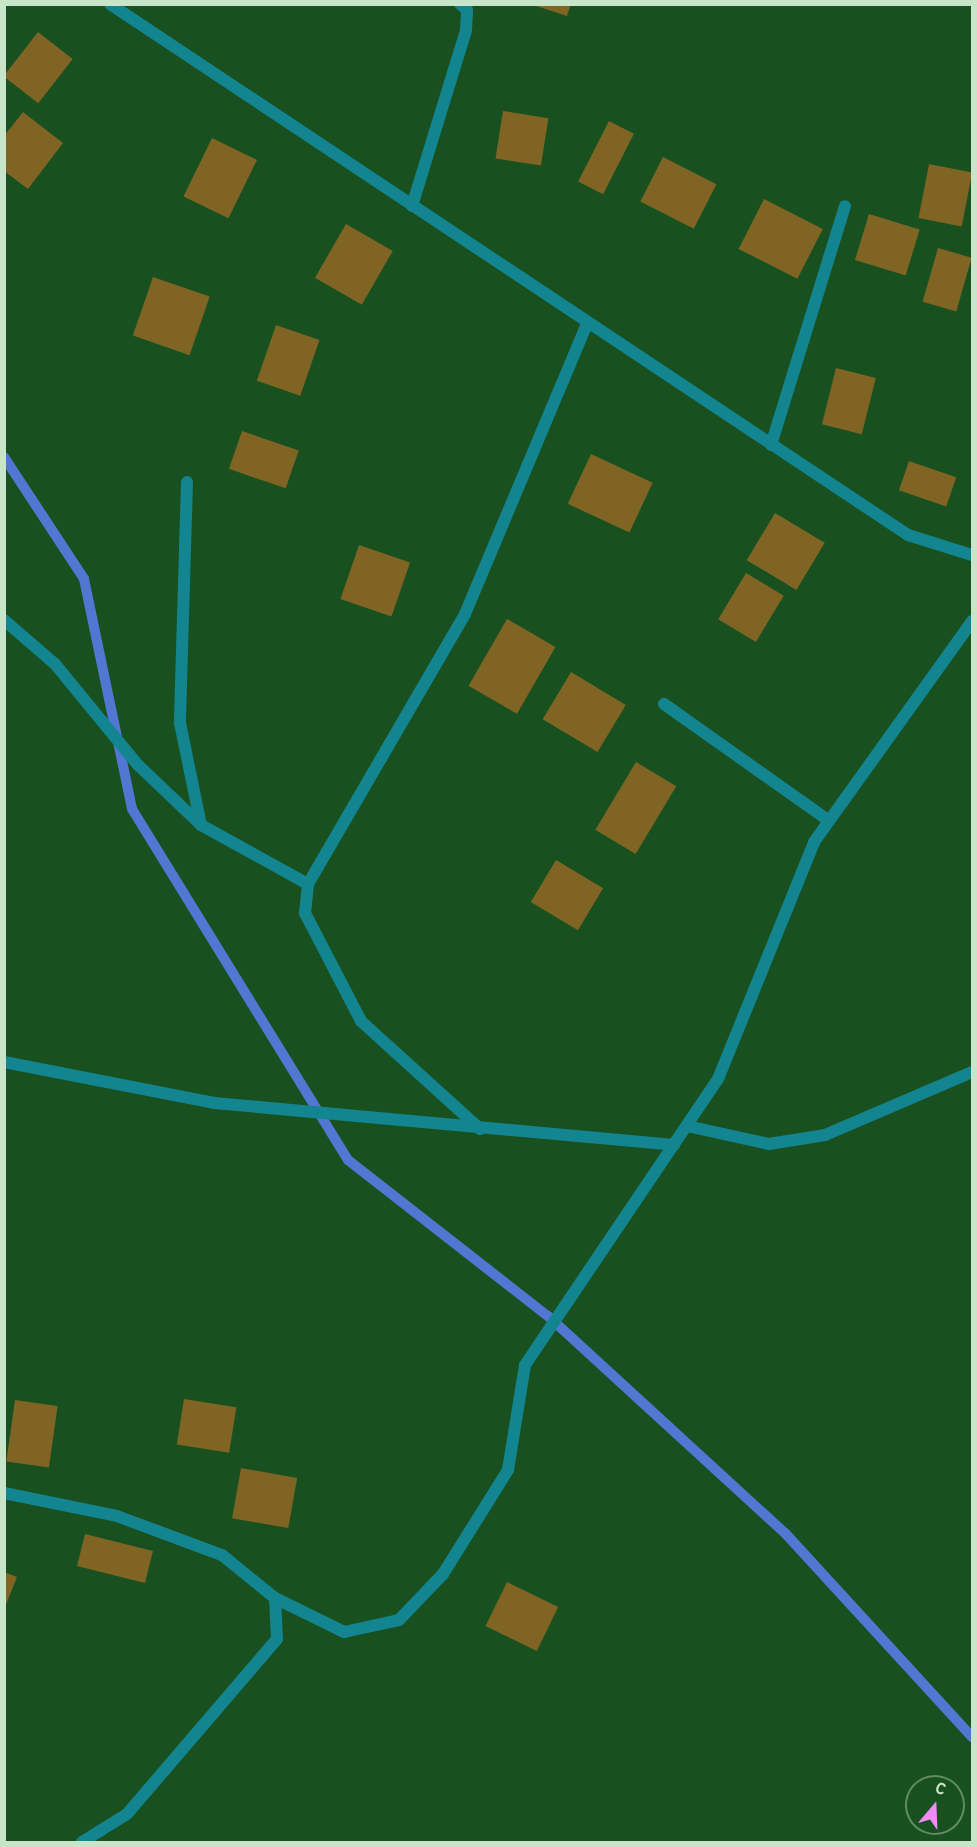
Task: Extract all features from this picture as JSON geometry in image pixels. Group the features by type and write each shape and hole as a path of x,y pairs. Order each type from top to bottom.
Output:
{"street":[{"path":"110,4 587,324 908,535 972,555"},
{"path":"412,206 466,30 467,10 460,4"},
{"path":"771,445 845,206"},
{"path":"480,1129 361,1021 305,913 308,884 465,614 587,324"},
{"path":"187,482 180,723 201,825"},
{"path":"4,620 55,664 138,765 201,825 308,884"},
{"path":"4,1493 117,1516 222,1555 275,1598 344,1632 399,1620 442,1574 508,1470 525,1365 718,1079 814,842 972,621"},
{"path":"664,704 829,821"},
{"path":"4,1062 214,1103 674,1145"},
{"path":"687,1126 769,1144 825,1135 972,1072"},
{"path":"82,1842 127,1814 277,1639 275,1598"}],"building":[{"path":"530,4 571,4 567,16"},
{"path":"38,32 73,59 38,103 4,77"},
{"path":"503,111 548,118 541,166 495,158"},
{"path":"23,112 63,143 28,189 4,171 4,136"},
{"path":"609,121 634,134 603,194 578,182"},
{"path":"212,138 257,160 228,218 184,196"},
{"path":"663,157 716,184 694,229 640,202"},
{"path":"929,164 972,172 962,226 919,218"},
{"path":"764,199 823,229 797,279 739,249"},
{"path":"869,214 920,229 906,275 855,260"},
{"path":"346,224 393,251 362,305 315,278"},
{"path":"938,248 972,258 956,311 923,302"},
{"path":"153,277 210,297 190,355 133,336"},
{"path":"276,325 319,340 300,396 257,381"},
{"path":"836,368 876,378 862,434 822,424"},
{"path":"242,431 299,451 286,488 229,469"},
{"path":"591,454 653,483 629,533 568,504"},
{"path":"909,461 956,477 946,507 899,490"},
{"path":"775,513 825,543 796,590 747,560"},
{"path":"359,545 410,563 392,616 340,599"},
{"path":"746,573 784,596 756,642 718,619"},
{"path":"507,619 555,647 517,714 468,686"},
{"path":"571,672 626,705 598,752 543,719"},
{"path":"636,762 676,786 636,854 595,830"},
{"path":"556,860 603,888 578,930 531,902"},
{"path":"184,1399 236,1407 229,1453 177,1444"},
{"path":"15,1400 58,1406 49,1467 6,1461"},
{"path":"241,1468 297,1478 288,1528 232,1518"},
{"path":"85,1534 153,1551 145,1583 77,1566"},
{"path":"4,1572 17,1577 5,1607 4,1607"},
{"path":"507,1582 558,1607 537,1651 486,1626"}],"waterway":[{"path":"4,457 84,579 132,809 348,1160 548,1316 785,1533 972,1737"}]}
